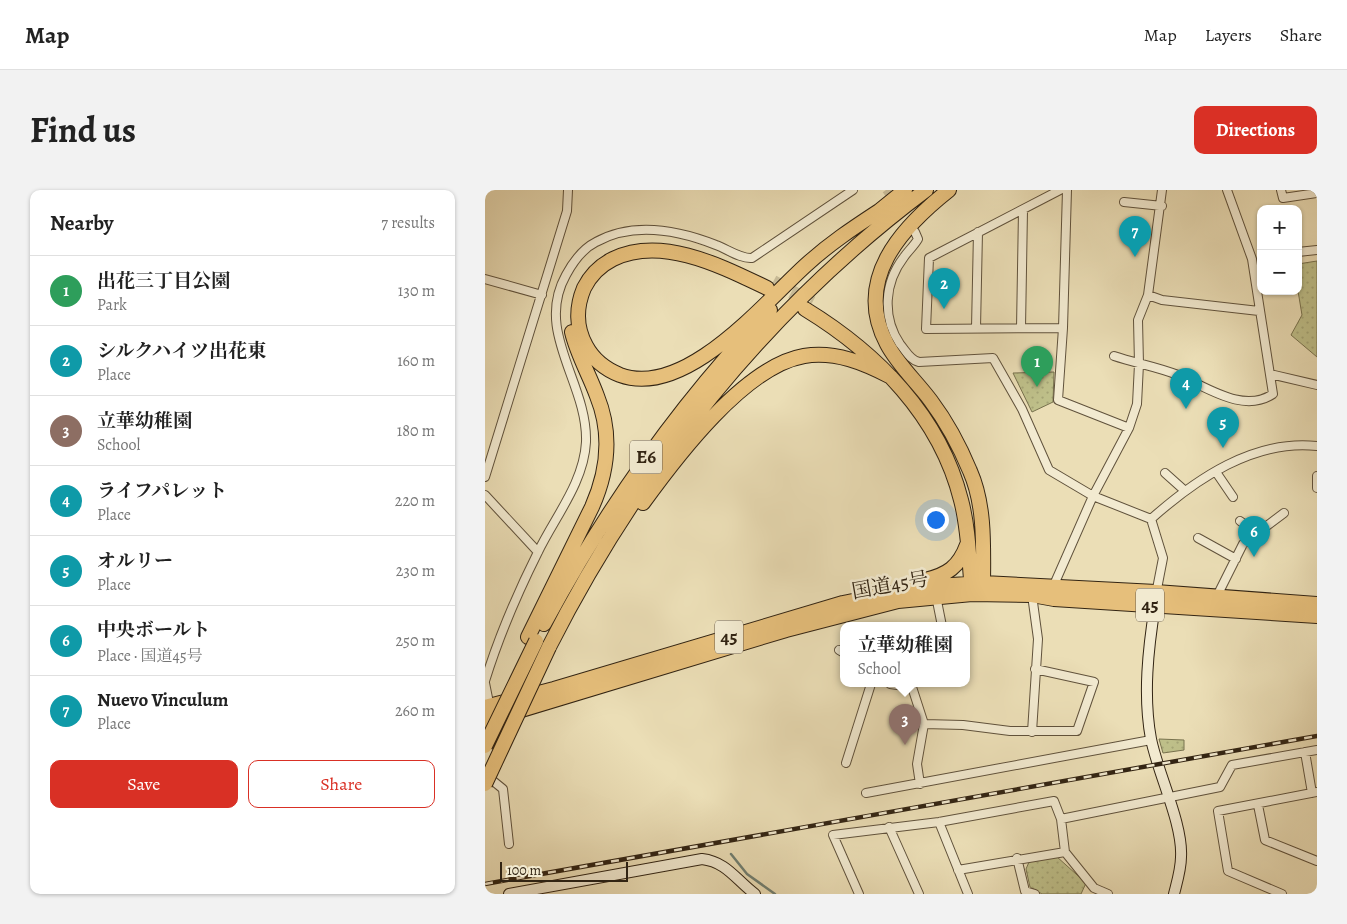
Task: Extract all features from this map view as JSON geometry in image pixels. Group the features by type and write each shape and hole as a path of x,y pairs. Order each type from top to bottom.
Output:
{"highway":[{"name":"E6","path":"532,639 611,509 664,432 699,389 786,294 838,245 905,190"},
{"name":"E6","path":"485,784 551,644 585,580 643,487 710,397 805,304 848,254 926,190"},
{"path":"949,190 919,216 892,248 878,276 874,303 887,345 932,402 970,471 979,498 977,588"},
{"path":"485,746 505,690 532,639 592,507 599,490 605,466 607,443 603,412 576,347 569,318 573,292 585,270 603,255 625,245 658,242 677,245 717,257 770,285 689,256 663,251 631,252 608,262 586,285 578,310 581,334 592,355 612,372 624,376 647,379 671,373 685,367 715,347 832,242 879,211"},
{"path":"805,304 856,344 891,377 909,397 941,446 956,480 977,588"},
{"path":"805,304 851,330 912,378"},
{"path":"551,644 653,489 705,426 752,380 777,364 805,356 818,355 849,358 867,364 891,377"},
{"path":"889,593 952,570 960,562 968,542"},
{"name":"国道45号","path":"488,713 843,603 921,587 1053,587 1317,616"},
{"name":"国道45号","path":"488,713 848,612 898,601 977,588 1054,599 1155,599 1217,596 1317,604"}],"street":[{"path":"485,477 567,211 568,190"},
{"path":"488,713 485,682 500,634 538,552 580,471 585,447 583,409 558,342 555,323 557,294 577,258 596,242 630,230 644,229 681,233 751,258 853,190"},
{"path":"1059,190 929,258 926,329 1063,328"},
{"path":"1067,190 1063,328 1058,400 1129,428"},
{"path":"1053,587 1093,496 1129,428 1137,404 1139,364 1138,320 1148,295 1162,206 1162,190"},
{"path":"1227,190 1257,258"},
{"path":"1281,190 1283,198 1317,193"},
{"path":"1124,202 1162,206"},
{"path":"1021,328 1023,210"},
{"path":"915,232 918,239 897,268 892,280 887,303 891,329 915,362 993,358 1022,409 1049,470 1093,496 1151,519"},
{"path":"976,328 977,232"},
{"path":"1302,252 1317,250"},
{"path":"485,279 542,295"},
{"path":"1148,295 1162,300 1259,311"},
{"path":"1114,356 1178,375 1215,394 1255,402 1273,394 1259,311 1258,295"},
{"path":"1271,374 1317,385"},
{"path":"1151,519 1184,490 1241,458 1296,444 1317,446"},
{"path":"1216,472 1233,497"},
{"path":"1165,473 1184,490"},
{"path":"1317,476 1317,488"},
{"path":"485,495 538,552"},
{"path":"1217,596 1243,544 1284,513"},
{"path":"1151,519 1163,558 1155,599 1147,685 1147,715 1151,740 1178,832 1181,855 1174,894"},
{"path":"1240,521 1257,533"},
{"path":"1197,538 1236,559"},
{"path":"1032,595 1038,638 1032,732"},
{"path":"936,596 941,622"},
{"path":"925,724 1032,732 1077,731 1094,682 1035,669"},
{"path":"847,763 870,687"},
{"path":"908,687 912,688 925,724 917,764 920,784"},
{"path":"865,793 1151,740"},
{"path":"1061,819 1167,796 1220,787 1232,765 1317,750"},
{"path":"1282,894 1229,871 1218,811 1315,793 1305,752"},
{"path":"485,775 503,789 509,844"},
{"path":"859,894 833,836 889,827 939,822 1054,801 1061,819 1065,852 1091,891 1108,894"},
{"path":"1258,805 1265,840 1317,861"},
{"path":"939,822 968,894"},
{"path":"889,827 919,894"},
{"path":"958,870 1017,858 1065,852"},
{"path":"1017,858 1025,891 1035,894"},
{"path":"509,894 702,859 713,860 723,865 755,894"}],"green space":[{"path":"1317,261 1317,357 1291,335 1302,315 1299,295 1302,295 1302,263"},
{"path":"1054,372 1053,402 1032,412 1013,373"},
{"path":"1159,739 1184,740 1184,750 1163,753"},
{"path":"1056,856 1086,883 1081,894 1042,894 1030,887 1026,869 1029,862"}],"waterway":[{"path":"731,854 747,874 775,894"}],"tunnel":[{"path":"886,190 912,227"},
{"path":"773,282 812,303"}],"railway":[{"path":"485,884 1317,736"}],"place":[{"name":"Nuevo Vinculum","path":"1135,257"},
{"name":"シルクハイツ出花東","path":"944,309"},
{"name":"出花三丁目公園","path":"1037,387"},
{"name":"ライフパレット","path":"1186,409"},
{"name":"オルリー","path":"1223,448"},
{"name":"中央ボールト","path":"1254,557"},
{"name":"立華幼稚園","path":"905,745"}]}
